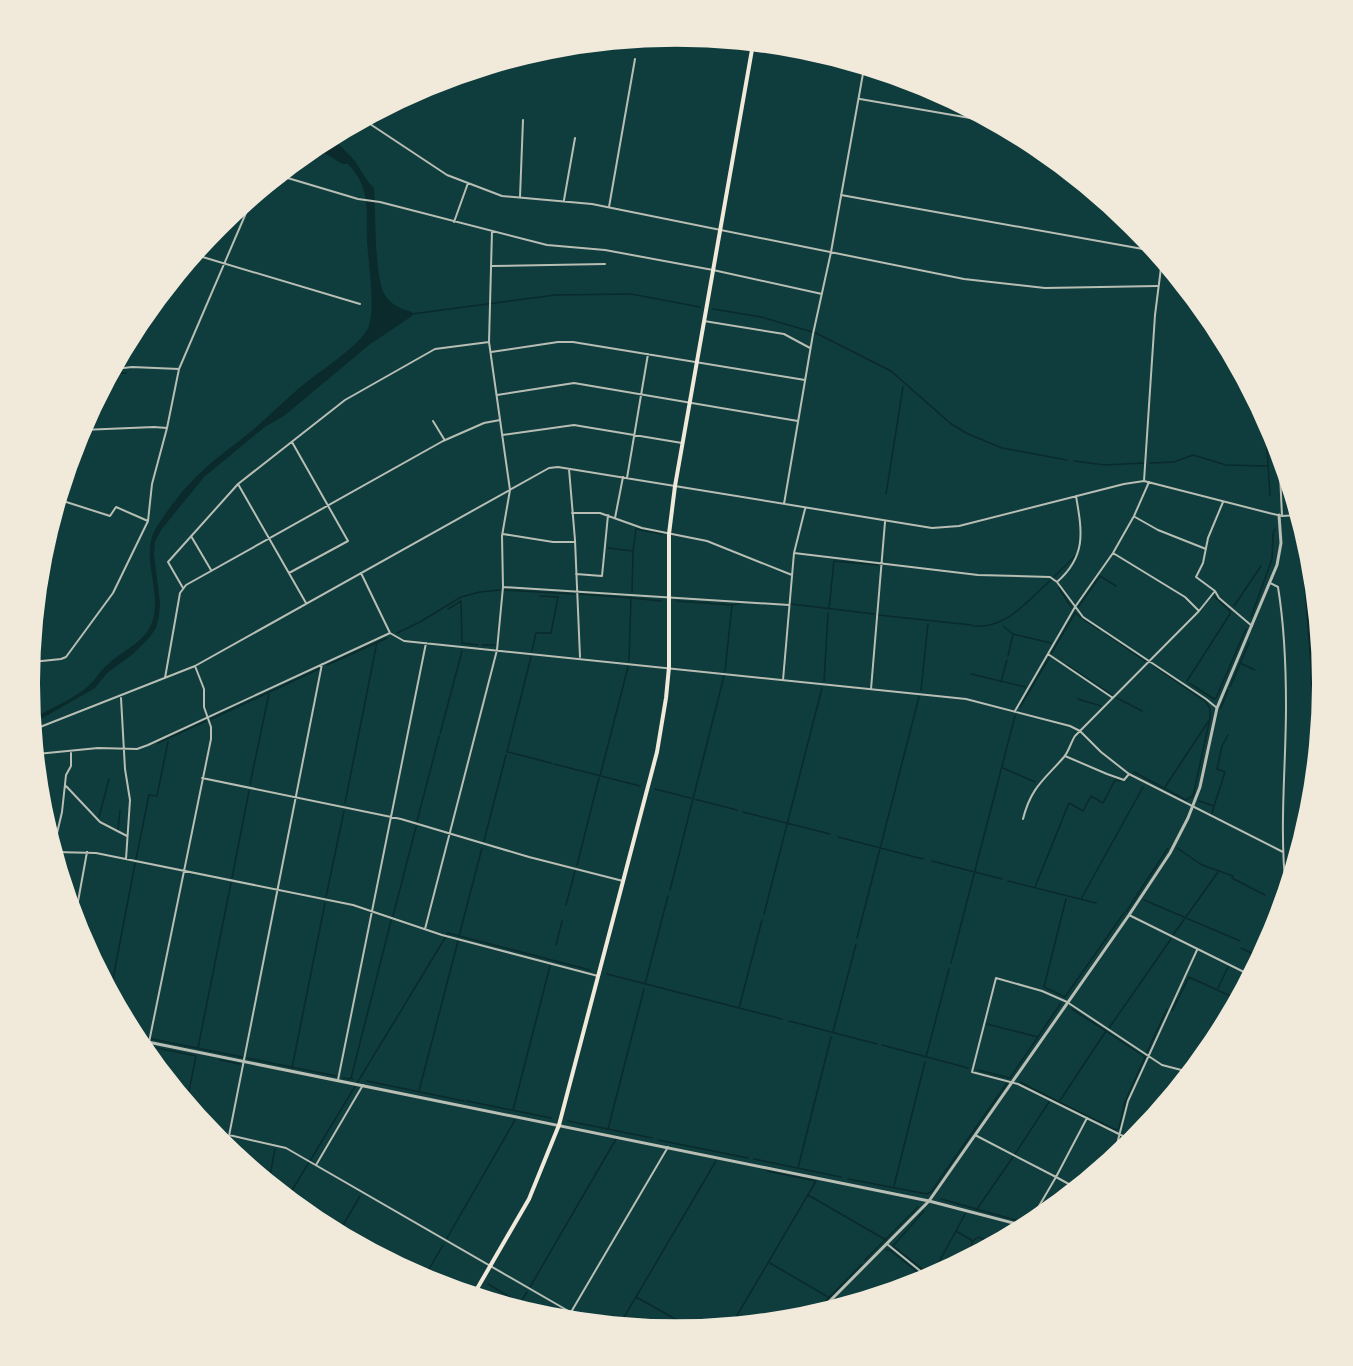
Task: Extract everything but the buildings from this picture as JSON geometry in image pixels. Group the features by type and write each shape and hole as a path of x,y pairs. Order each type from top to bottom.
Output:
{"main road":[{"path":"478,1287 529,1199 559,1125 657,752 669,668 669,534 675,486 752,51"}],"street":[{"path":"609,207 635,59"},
{"path":"784,504 810,348 831,252 863,76"},
{"path":"859,99 966,117"},
{"path":"520,197 524,120"},
{"path":"372,125 435,168 502,195 609,207 964,279 1045,288 1157,286"},
{"path":"564,201 575,138"},
{"path":"289,178 361,200 380,202 547,244 604,250 713,270 822,294"},
{"path":"454,222 468,183"},
{"path":"841,195 1141,249"},
{"path":"41,661 66,657 117,587 148,521 152,484 167,428 179,369 245,217"},
{"path":"425,929 497,650 503,587 503,534 510,490 489,342 492,231"},
{"path":"204,257 360,304"},
{"path":"492,266 605,264"},
{"path":"1144,481 1157,286 1160,270"},
{"path":"704,321 784,334 810,348"},
{"path":"165,678 183,588 168,562 238,484 345,400 435,349 489,342"},
{"path":"490,352 573,342 805,380"},
{"path":"627,478 648,354"},
{"path":"124,368 179,369"},
{"path":"496,394 574,383 798,421"},
{"path":"183,588 445,440 484,423 500,420"},
{"path":"434,421 445,440"},
{"path":"502,435 567,424 682,443"},
{"path":"94,430 167,428"},
{"path":"289,573 348,541 291,442"},
{"path":"42,726 195,666 549,468 569,468 805,509 932,528 946,528 1144,481 1281,516 1290,515"},
{"path":"569,468 580,658"},
{"path":"615,518 622,477"},
{"path":"1015,711 1075,608 1113,553 1134,516 1149,482"},
{"path":"832,1299 929,1200 1170,853 1193,807 1206,766 1217,708 1280,554 1280,482"},
{"path":"238,484 306,603"},
{"path":"1058,582 1077,558 1080,550 1082,528 1076,496"},
{"path":"67,502 110,516 116,507 148,521"},
{"path":"1223,502 1208,538 1203,563 1196,577 1215,591 1219,598 1252,626"},
{"path":"783,680 794,553 805,509"},
{"path":"572,513 600,513 642,528 718,545 792,575"},
{"path":"576,574 602,576 608,516"},
{"path":"1134,516 1158,530 1206,549"},
{"path":"871,689 885,522"},
{"path":"503,534 553,542 575,542"},
{"path":"191,536 211,571"},
{"path":"794,553 978,575 1050,577 1058,582 1083,617 1150,660 1217,708"},
{"path":"1113,553 1185,597 1199,611"},
{"path":"361,573 390,633 404,640 966,699 1015,711 1080,731 1101,752 1129,774 1283,852"},
{"path":"1270,583 1278,587 1279,592 1286,705 1284,870"},
{"path":"503,587 789,604"},
{"path":"1023,819 1032,794 1048,772 1065,756 1075,736 1199,611 1215,591"},
{"path":"45,754 98,748 137,749 390,633"},
{"path":"338,1080 426,643"},
{"path":"1048,654 1113,698"},
{"path":"229,1135 322,664"},
{"path":"150,1038 211,739 211,727 204,707 204,689 195,666"},
{"path":"120,697 125,769 130,800 126,859"},
{"path":"58,830 66,775 71,766 71,752"},
{"path":"1065,756 1124,780 1129,774"},
{"path":"202,778 392,817 449,835 623,881"},
{"path":"66,786 100,822 127,836"},
{"path":"63,852 87,852 126,859 353,905 425,929 598,976"},
{"path":"79,899 87,852"},
{"path":"1129,915 1243,972"},
{"path":"1118,1140 1128,1101 1197,950"},
{"path":"1123,1136 1012,1082 972,1072 996,978 1042,991 1067,1002 1162,1065 1181,1070"},
{"path":"153,1043 929,1200 1013,1222"},
{"path":"314,1165 362,1085"},
{"path":"1038,1206 1088,1118"},
{"path":"229,1135 278,1144 564,1309"},
{"path":"975,1135 1069,1184"},
{"path":"572,1310 668,1147"},
{"path":"887,1244 920,1271"}],"water":[{"path":"339,145 354,160 374,188 377,260 381,287 390,301 412,312 412,316 369,345 284,416 266,426 204,477 161,530 155,542 154,554 160,603 156,628 133,654 107,673 95,688 42,719 41,714 85,689 107,665 147,633 154,614 155,600 150,561 153,534 192,480 298,389 355,344 367,330 372,300 366,199 361,182 348,164 343,164 328,154"},
{"path":"1304,581 1311,641 1311,714"}],"waterway":[{"path":"329,150 342,158"},
{"path":"412,314 555,295 631,294 700,307"},
{"path":"713,309 761,317 816,333 891,371 950,423 966,433 1002,448 1067,460"},
{"path":"122,373 126,373"},
{"path":"886,494 903,387"},
{"path":"1267,448 1270,495"},
{"path":"1150,463 1174,462 1193,455 1226,465 1267,466"},
{"path":"1074,461 1105,465 1143,463"},
{"path":"632,592 636,529 662,534"},
{"path":"1251,617 1272,559 1275,529"},
{"path":"608,548 633,551"},
{"path":"1054,577 1076,555"},
{"path":"829,609 834,561 878,565"},
{"path":"1234,606 1261,566"},
{"path":"1079,606 1100,576 1116,586"},
{"path":"974,626 986,626 1007,618 1051,580"},
{"path":"1059,588 1071,607"},
{"path":"397,633 461,597 500,590"},
{"path":"505,590 574,594"},
{"path":"579,594 631,598"},
{"path":"532,651 536,633 551,633 558,597 540,596"},
{"path":"1187,681 1230,614 1230,611 1214,596"},
{"path":"629,661 631,598 661,601"},
{"path":"448,609 461,601 462,643 478,645"},
{"path":"677,601 732,605 725,671"},
{"path":"732,605 739,604"},
{"path":"791,604 874,614"},
{"path":"824,681 828,613"},
{"path":"1051,654 1075,613 1099,630"},
{"path":"878,615 972,625"},
{"path":"921,690 928,624"},
{"path":"1003,626 1013,634 1051,643"},
{"path":"1189,683 1214,699 1216,698 1246,629"},
{"path":"1105,633 1145,661"},
{"path":"1008,656 1013,634"},
{"path":"327,665 387,638"},
{"path":"345,803 377,642"},
{"path":"1230,687 1249,643"},
{"path":"482,645 495,645"},
{"path":"440,734 462,651"},
{"path":"507,752 531,657"},
{"path":"1020,707 1049,658"},
{"path":"1001,682 1007,660"},
{"path":"1240,663 1255,670"},
{"path":"1067,665 1112,695"},
{"path":"1134,772 1186,800 1193,796 1210,718 1210,709 1206,702 1153,665"},
{"path":"600,776 628,667"},
{"path":"211,719 319,669"},
{"path":"971,674 1025,687"},
{"path":"670,890 724,676"},
{"path":"764,914 822,688"},
{"path":"1221,708 1228,690"},
{"path":"250,784 269,694"},
{"path":"857,938 919,697"},
{"path":"1117,698 1142,711"},
{"path":"1078,699 1101,706"},
{"path":"951,963 1016,715"},
{"path":"1165,787 1210,719"},
{"path":"158,743 206,721"},
{"path":"1199,801 1214,806 1225,772 1217,769 1222,746 1228,735"},
{"path":"417,821 439,737"},
{"path":"136,859 149,795 157,796 168,742"},
{"path":"508,752 551,763"},
{"path":"484,841 506,755"},
{"path":"554,764 640,786"},
{"path":"1003,768 1035,782"},
{"path":"577,865 599,778"},
{"path":"99,817 109,779"},
{"path":"1035,887 1069,803 1083,811 1091,796 1103,803 1115,780 1120,781"},
{"path":"1081,899 1143,787"},
{"path":"655,789 737,810"},
{"path":"232,878 249,791"},
{"path":"1212,813 1214,806"},
{"path":"118,830 120,810"},
{"path":"326,897 344,811"},
{"path":"743,812 830,834"},
{"path":"393,916 416,827"},
{"path":"838,837 923,859"},
{"path":"459,936 482,848"},
{"path":"1126,912 1168,848"},
{"path":"1177,848 1202,865 1233,876 1232,878 1265,895"},
{"path":"932,861 1002,879"},
{"path":"113,977 135,864"},
{"path":"566,905 575,871"},
{"path":"1173,935 1218,872"},
{"path":"1008,881 1096,903"},
{"path":"198,1048 231,883"},
{"path":"645,984 668,896"},
{"path":"1066,899 1044,987 1065,997 1124,913"},
{"path":"1144,900 1240,941"},
{"path":"292,1068 325,903"},
{"path":"739,1008 762,920"},
{"path":"353,1079 351,1078 391,921"},
{"path":"556,945 562,921"},
{"path":"292,1190 448,933 590,970"},
{"path":"1109,1028 1171,939"},
{"path":"419,1091 458,941"},
{"path":"833,1032 856,944"},
{"path":"1241,948 1252,953"},
{"path":"513,1110 550,966"},
{"path":"1218,988 1228,967"},
{"path":"926,1057 949,969"},
{"path":"607,974 782,1019"},
{"path":"1172,1011 1189,977 1230,996"},
{"path":"608,1129 644,989"},
{"path":"978,1070 1010,1078 1061,1003"},
{"path":"1020,1082 1059,1102 1106,1031 1072,1009"},
{"path":"1147,1052 1167,1009"},
{"path":"789,1021 877,1044"},
{"path":"987,1024 1038,1037"},
{"path":"1059,1102 1116,1130 1119,1128 1125,1102 1145,1057 1106,1031"},
{"path":"798,1168 831,1037"},
{"path":"152,1039 242,1057"},
{"path":"882,1045 968,1068"},
{"path":"156,1048 196,1056 189,1091"},
{"path":"247,1058 336,1076"},
{"path":"220,1060 240,1064"},
{"path":"894,1186 925,1062"},
{"path":"343,1078 350,1079"},
{"path":"367,1081 464,1101"},
{"path":"848,1179 927,1194 931,1192 1007,1083"},
{"path":"467,1101 551,1118"},
{"path":"1015,1154 1049,1102"},
{"path":"447,1238 515,1120"},
{"path":"568,1121 652,1138"},
{"path":"530,1287 616,1139"},
{"path":"658,1140 748,1158"},
{"path":"271,1172 275,1149"},
{"path":"977,1209 1013,1157"},
{"path":"754,1159 841,1177"},
{"path":"624,1317 716,1161"},
{"path":"737,1316 816,1181 767,1171"},
{"path":"808,1195 886,1240"},
{"path":"343,1225 360,1196"},
{"path":"941,1199 1016,1220"},
{"path":"865,1260 918,1207"},
{"path":"923,1270 893,1246 924,1211"},
{"path":"956,1231 965,1214"},
{"path":"939,1262 956,1231 973,1241 978,1237 984,1239"},
{"path":"429,1269 443,1245"},
{"path":"886,1250 890,1250 917,1272"},
{"path":"770,1263 828,1297"},
{"path":"826,1301 862,1264"},
{"path":"488,1284 508,1296"},
{"path":"522,1300 527,1292"},
{"path":"636,1297 675,1319"}]}
